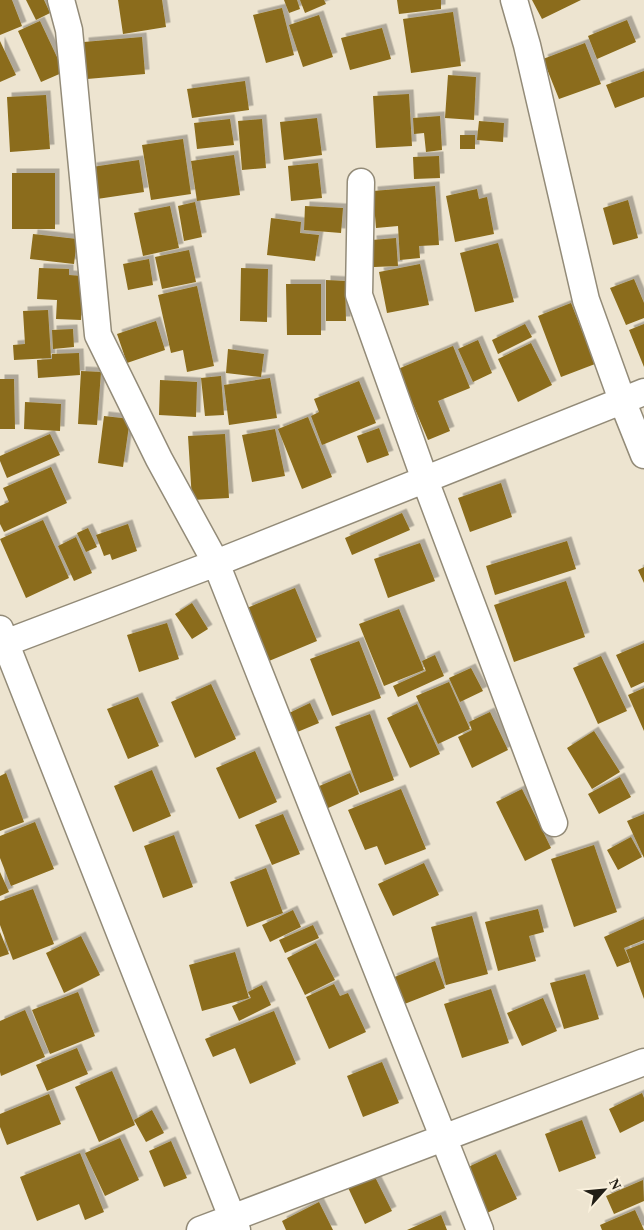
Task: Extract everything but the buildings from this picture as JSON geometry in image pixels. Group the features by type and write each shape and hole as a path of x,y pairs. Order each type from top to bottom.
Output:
{"street":[{"path":"61,0 70,30 98,335 158,459 216,563 480,1230"},
{"path":"514,0 528,46 586,300 633,396 644,455"},
{"path":"361,182 359,295 425,480 554,822"},
{"path":"235,1224 2,639 216,563 633,396"},
{"path":"200,1230 235,1224 443,1138 644,1062"}]}
